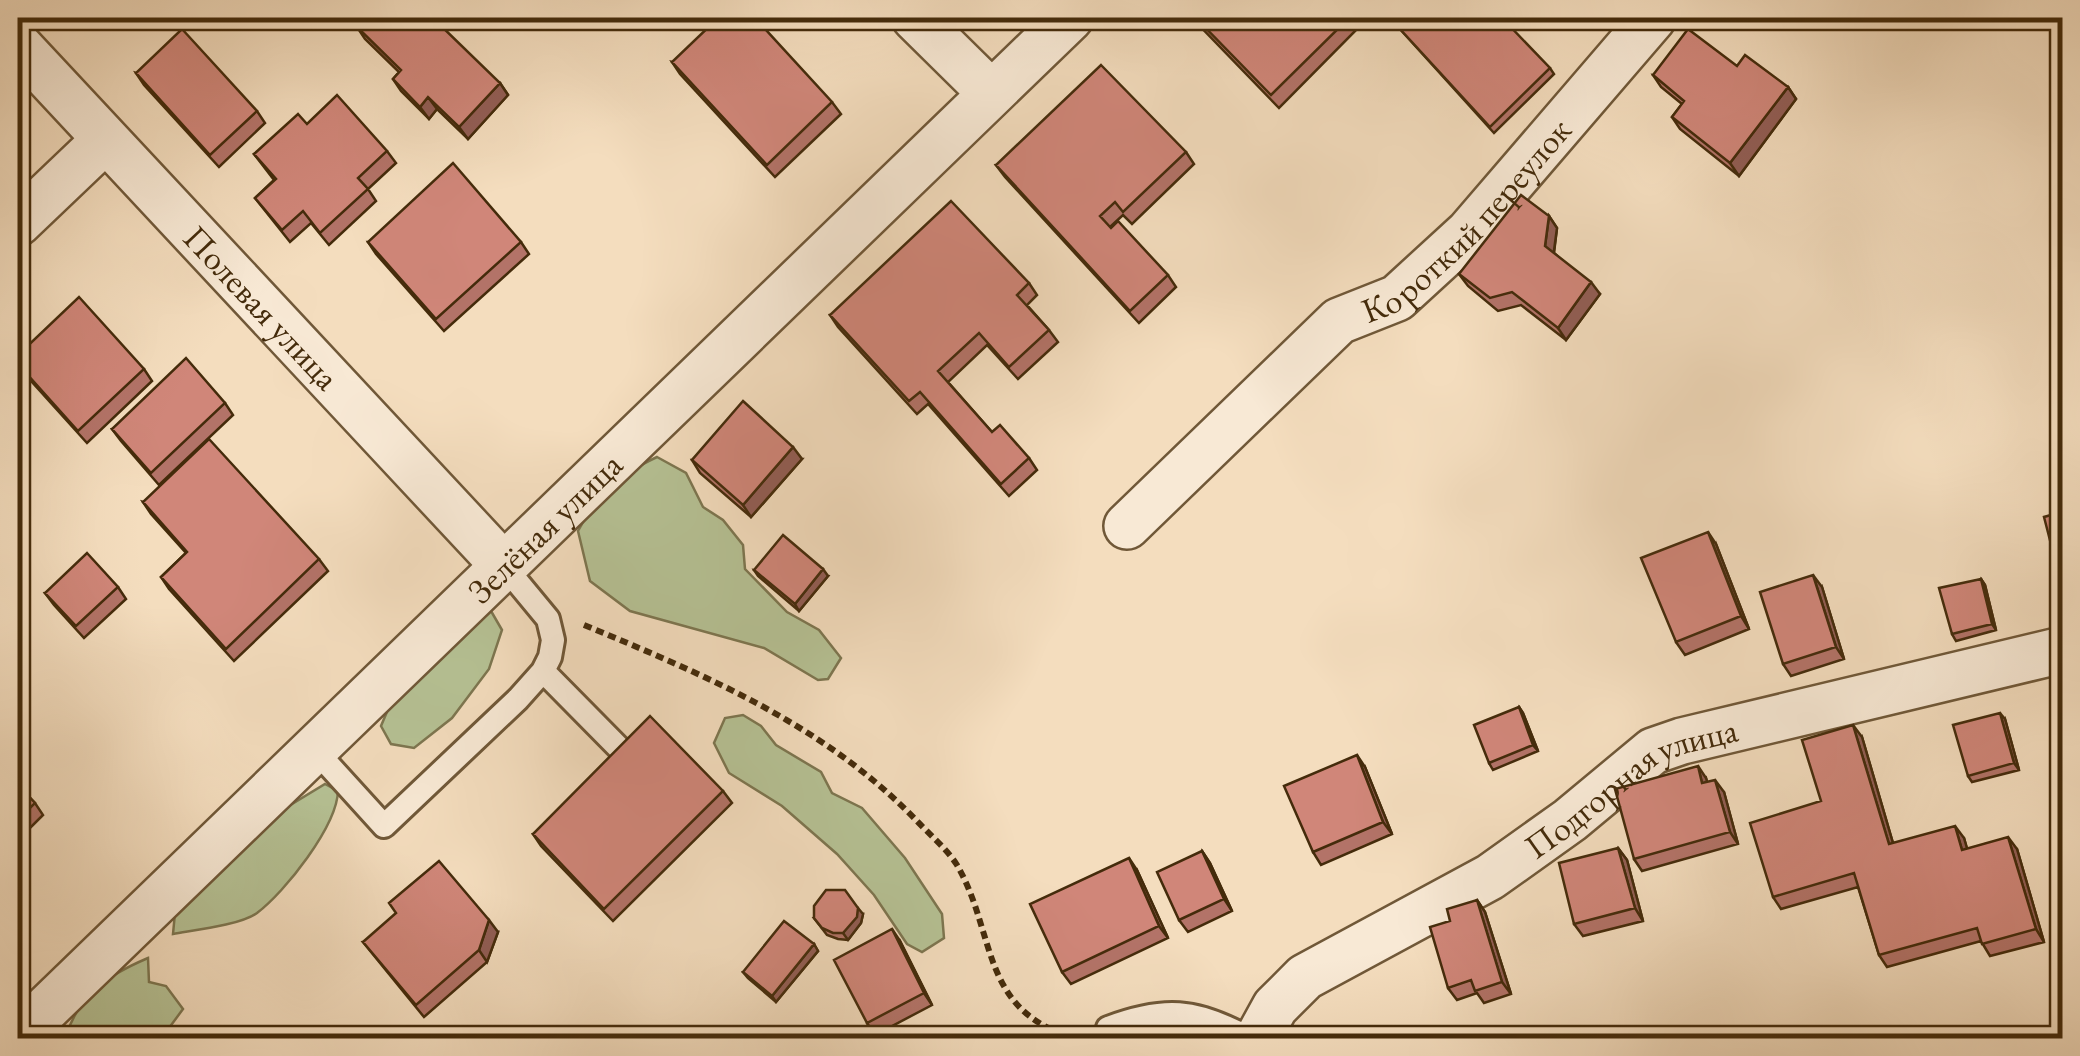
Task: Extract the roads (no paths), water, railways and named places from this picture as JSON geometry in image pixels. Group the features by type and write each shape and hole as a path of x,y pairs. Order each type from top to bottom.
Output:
{"street":[{"path":"916,18 991,93"},
{"name":"Зелёная улица","path":"18,1036 1070,18"},
{"name":"Короткий переулок","path":"1127,526 1340,320 1397,298 1470,232 1652,18"},
{"name":"Полевая улица","path":"18,45 505,567"},
{"path":"18,223 104,141"},
{"name":"Подгорная улица","path":"1258,1038 1275,1008 1305,977 1490,877 1570,820 1653,751 2062,650"}],"lane":[{"path":"315,750 384,826 518,699 543,671 553,640 548,619 505,567"},
{"path":"543,671 619,748"},
{"path":"1108,1028 1168,1011 1206,1020 1248,1038"}]}
